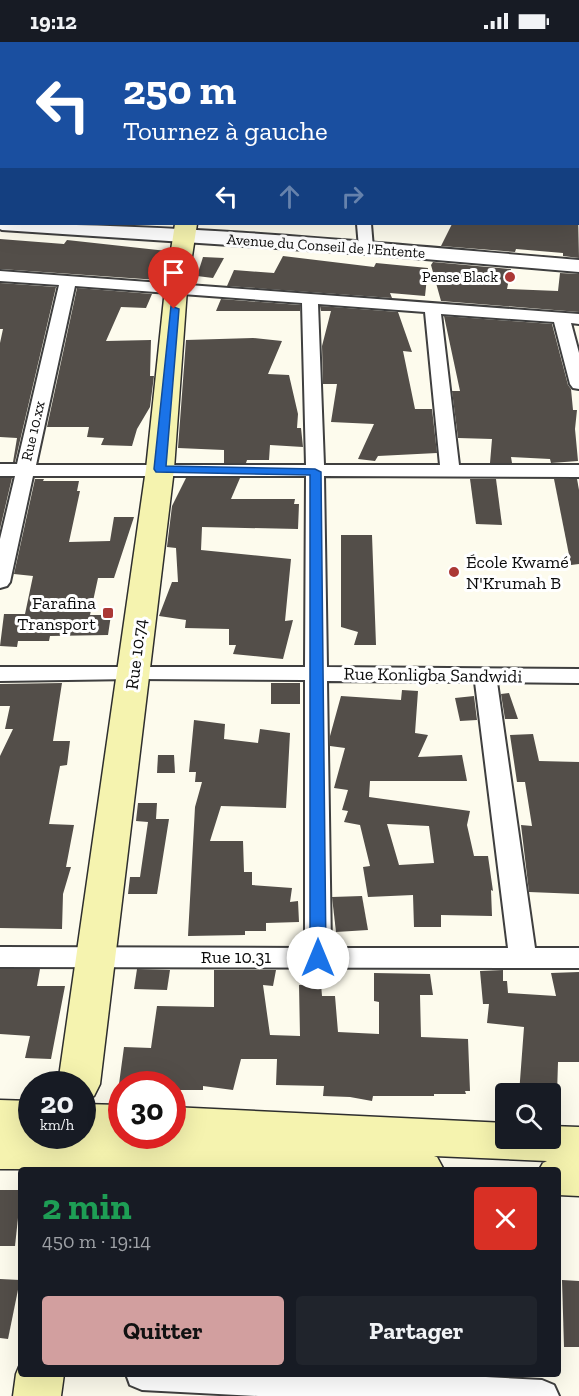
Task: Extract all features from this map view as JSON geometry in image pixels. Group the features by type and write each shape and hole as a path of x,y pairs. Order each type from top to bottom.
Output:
{"main road":[{"name":"Rue 10.74","path":"81,1071 160,469 176,289 185,229"},
{"path":"0,1117 18,1118"},
{"path":"186,1126 579,1145"},
{"path":"96,1147 380,1167"},
{"path":"0,1151 24,1149"},
{"path":"561,1176 579,1177"},
{"path":"38,1396 40,1377"}],"street":[{"name":"Avenue du Conseil de l'Entente","path":"62,225 185,229 366,248 579,266"},
{"path":"364,225 366,248"},
{"path":"0,276 579,319"},
{"name":"Rue 10.xx","path":"0,582 68,281"},
{"path":"310,300 315,472 318,958"},
{"path":"434,309 450,471"},
{"path":"561,317 579,384"},
{"path":"0,470 579,471"},
{"name":"Rue Konligba Sandwidi","path":"0,674 134,672 485,677 579,676"},
{"path":"485,677 524,959"},
{"name":"Rue 10.31","path":"0,957 579,958"},
{"path":"197,1377 542,1396"}],"building":[{"path":"452,225 578,225 579,258 563,256 563,253 441,246"},
{"path":"0,239 64,244 67,240 167,251 154,267 165,268 158,280 0,269"},
{"path":"283,256 374,267 376,263 428,268 425,296 390,293 392,298 227,286 234,270 274,273"},
{"path":"203,257 224,258 213,278 197,276"},
{"path":"433,262 511,269 507,289 558,291 560,273 579,274 579,312 441,301 431,265"},
{"path":"0,283 56,287 15,462 13,462 17,438 0,437 0,343 3,329 0,329"},
{"path":"77,288 152,294 146,308 121,307 106,341 151,340 150,376 154,376 150,407 137,429 132,446 101,445 104,438 87,437 89,427 47,427"},
{"path":"221,299 300,305 300,311 216,311"},
{"path":"320,306 398,312 412,352 403,351 415,409 432,409 437,453 378,456 375,461 358,459 374,424 331,422 337,384 323,384 322,346 331,311 321,311"},
{"path":"444,316 552,324 571,389 573,410 577,410 575,429 578,461 551,463 550,459 511,457 512,463 490,463 492,439 458,438 452,391 460,391"},
{"path":"253,338 282,341 268,374 289,375 298,414 297,428 301,428 303,447 270,445 269,460 247,460 246,463 224,463 224,450 178,448 186,340"},
{"path":"0,478 12,478 0,529"},
{"path":"186,478 240,478 231,499 295,499 294,504 299,504 298,529 202,527 201,550 291,559 285,621 293,620 283,659 233,654 236,645 229,645 229,629 185,628 186,620 159,616 172,582 178,582 176,548 167,547 172,506"},
{"path":"35,479 79,481 77,491 80,491 69,542 110,541 114,517 134,517 114,578 98,578 90,615 111,615 108,635 50,636 49,641 18,641 17,647 0,646 4,614 25,614 33,576 14,574"},
{"path":"470,479 496,479 502,525 476,524"},
{"path":"554,479 577,479 579,564 571,565"},
{"path":"341,535 372,535 376,645 354,645 358,632 341,627"},
{"path":"62,683 53,741 70,741 67,765 60,766 49,824 74,825 66,867 71,867 63,894 62,929 0,928 0,756 13,729 5,729 10,706 0,706 0,684"},
{"path":"271,683 300,683 300,704 271,704"},
{"path":"402,690 418,691 415,733 428,735 418,757 462,755 467,781 370,781 369,797 470,811 467,825 474,856 488,856 493,891 491,890 492,916 441,915 441,927 414,927 413,895 368,897 363,867 370,866 360,825 344,822 348,811 342,810 348,790 334,788 345,748 330,746 330,736 341,696 401,700","holes":["387,824 429,826 434,863 399,865"]},
{"path":"509,693 518,719 505,719 501,694"},
{"path":"474,696 477,720 460,721 455,698"},
{"path":"194,720 225,724 224,739 258,743 260,729 290,733 286,808 221,806 210,841 243,841 244,872 252,872 252,885 292,888 290,902 298,901 299,922 266,923 266,931 245,931 245,935 188,936 195,807 202,782 195,782 196,772 189,772"},
{"path":"533,734 539,761 579,762 579,894 529,892 521,825 532,826 525,782 517,782 510,735"},
{"path":"158,755 174,755 175,773 157,773"},
{"path":"138,803 157,803 156,819 169,819 157,894 128,894 130,877 140,877 148,822 136,821"},
{"path":"362,896 368,930 336,932 332,897"},
{"path":"0,969 40,969 37,986 65,986 51,1059 25,1058 30,1036 0,1034"},
{"path":"137,969 170,970 167,990 134,989"},
{"path":"214,970 276,970 273,986 263,985 270,1035 300,1036 299,985 321,984 322,996 335,996 338,1032 379,1034 379,1002 374,1001 374,973 430,974 433,995 420,995 421,1037 468,1039 470,1091 465,1091 466,1094 434,1094 434,1096 373,1096 372,1101 323,1096 324,1086 276,1085 277,1059 241,1059 233,1090 203,1086 203,1090 186,1090 186,1071 121,1071 124,1047 151,1048 157,1006 214,1007"},
{"path":"503,970 503,981 507,981 508,993 556,996 551,973 579,972 579,1062 558,1062 557,1083 520,1083 524,1027 487,1023 489,1004 483,1004 480,971"},
{"path":"0,1190 18,1190 15,1246 0,1246"},
{"path":"0,1279 18,1280 8,1339 0,1338"},
{"path":"562,1280 579,1281 579,1347 564,1347"}],"place":[{"name":"Pense Black","path":"510,277"},
{"name":"École Kwamé N'Krumah B","path":"454,572"},
{"name":"Farafina Transport","path":"108,613"}],"route":[{"path":"174,309 160,469 315,472 318,958"}]}
